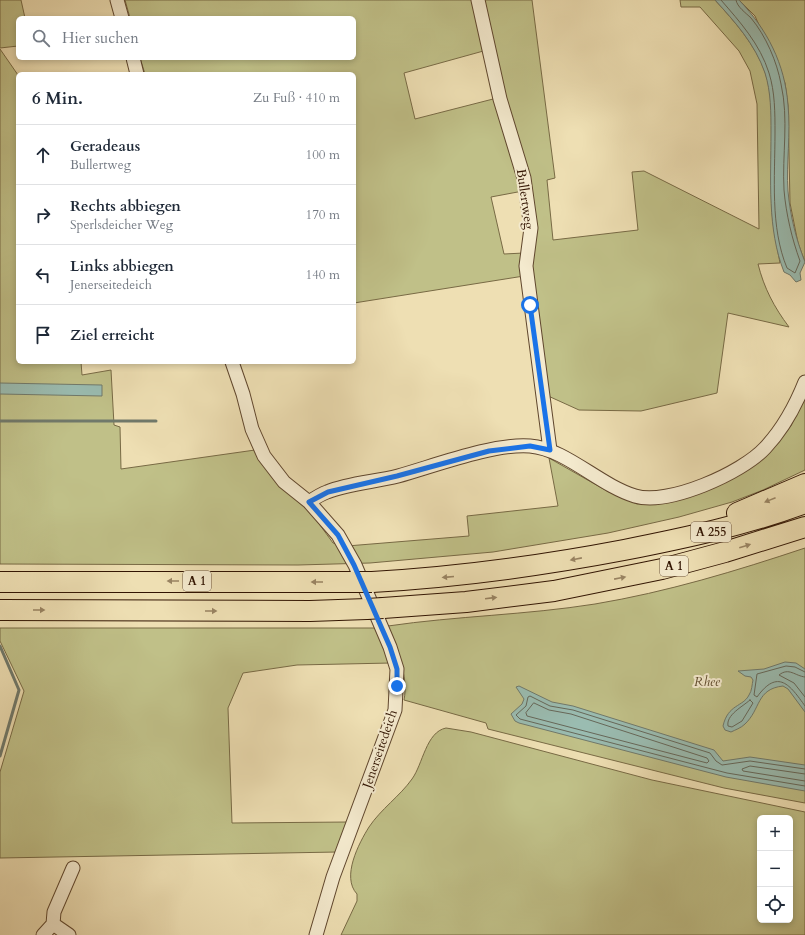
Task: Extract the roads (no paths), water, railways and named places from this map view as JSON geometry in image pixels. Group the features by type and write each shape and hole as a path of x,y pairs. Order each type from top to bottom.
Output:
{"highway":[{"name":"A 1","path":"0,582 364,582 485,573 547,564 615,551 696,527 742,511 805,484"},
{"name":"A 255","path":"615,551 698,536 805,503"},
{"name":"A 1","path":"0,610 310,611 466,602 554,591 662,569 725,552 800,528"}],"street":[{"path":"117,0 121,16"},
{"name":"Bullertweg","path":"478,0 500,99 524,178 531,228 526,266 550,450"},
{"path":"133,60 136,72"},
{"name":"Jenerseitedeich","path":"233,364 243,394 252,429 264,456 284,482 309,502 338,535 351,559 390,647 397,669 395,710 334,877 316,935"},
{"path":"309,502 328,492 397,476 489,451 530,446 550,450 610,486 637,497 666,497 690,490 743,466 764,450 785,424 805,382"},
{"path":"43,935 53,924 54,912 73,868"},
{"path":"53,924 69,935"}],"water":[{"path":"715,0 739,0 766,35 779,61 786,90 789,116 788,180 790,209 805,262 800,273 801,280 796,282 790,275 784,272 775,239 772,221 770,103 765,73 756,52 750,43 737,25"},
{"path":"0,383 102,385 102,396 0,394"},
{"path":"785,662 796,663 805,669 805,712 788,689 783,686 774,688 763,695 750,718 740,728 731,732 725,730 723,726 728,714 746,699 751,690 753,680 751,677 745,676 738,671 764,669"},
{"path":"519,686 552,702 573,706 714,750 723,761 750,757 805,765 805,791 726,777 519,723 515,721 511,714 522,704 524,699 516,687"}],"waterway":[{"path":"0,421 156,421"},
{"path":"0,646 19,690 0,756"}],"park label":[{"name":"Rhee","path":"707,682"}]}
